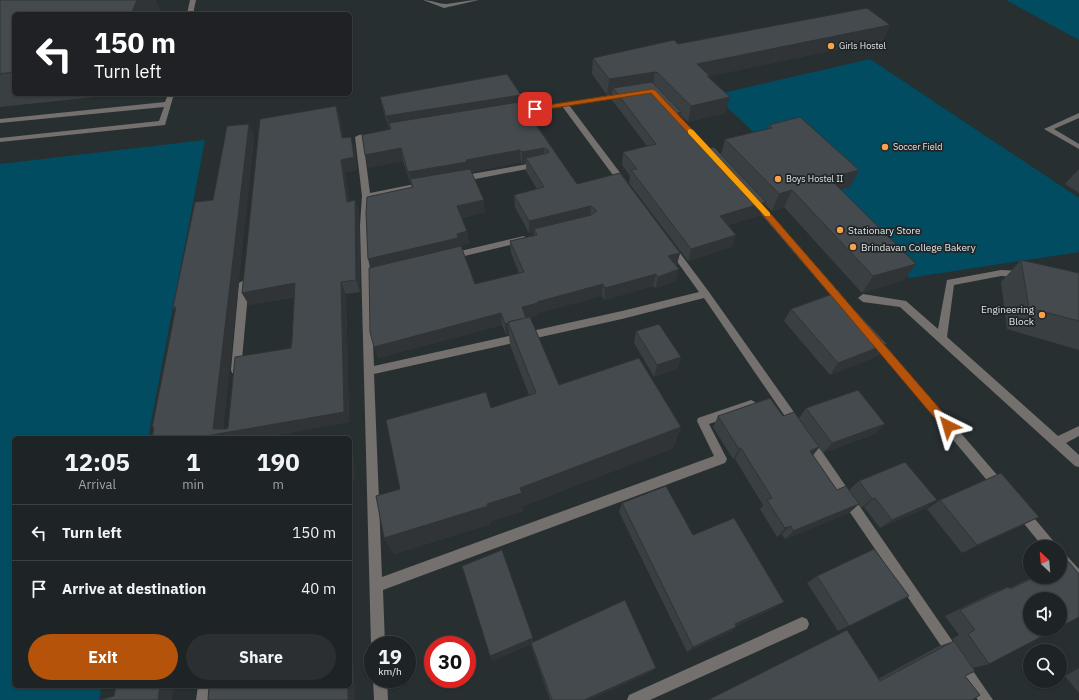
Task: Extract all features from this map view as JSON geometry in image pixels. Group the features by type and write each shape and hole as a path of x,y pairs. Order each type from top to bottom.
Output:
{"street":[{"path":"190,12 193,0"},
{"path":"426,0 444,6 476,0"},
{"path":"511,113 631,94"},
{"path":"0,140 162,123 170,96"},
{"path":"0,121 168,104"},
{"path":"564,104 630,193"},
{"path":"1079,116 1048,129 1079,147"},
{"path":"378,636 369,371 370,276 364,225 366,196 359,137 382,134"},
{"path":"450,181 543,164"},
{"path":"366,196 435,183"},
{"path":"745,190 850,311"},
{"path":"443,258 536,236"},
{"path":"663,237 706,294 986,700"},
{"path":"235,382 246,272"},
{"path":"942,338 950,282 1001,273 1032,276"},
{"path":"369,371 622,315 706,294"},
{"path":"863,298 904,304 1079,462"},
{"path":"865,329 1005,492"},
{"path":"376,586 721,460 702,421 777,397"},
{"path":"1057,442 1079,431"},
{"path":"1015,505 1045,540"},
{"path":"1067,565 1079,580"},
{"path":"634,700 802,624"},
{"path":"204,700 205,688"},
{"path":"380,688 380,700"}],"shaded area":[{"path":"1006,0 1079,0 1079,40"},
{"name":"Soccer Field","path":"870,59 1079,198 1079,252 909,278 714,95"},
{"path":"205,140 148,436 12,436 12,688 102,688 99,700 0,700 0,164"}],"building":[{"path":"0,0 137,0 132,12 12,12 12,72 0,74"},
{"path":"867,8 890,25 697,64 710,76 707,76 730,97 691,106 658,73 655,72 609,79 593,58 674,40 678,44"},
{"path":"507,74 521,95 386,116 380,97"},
{"path":"652,82 681,112 675,114 707,148 714,147 766,202 720,216 736,235 691,249 631,170 637,169 623,152 656,144 613,88"},
{"path":"525,101 538,121 534,122 577,184 620,173 680,253 668,256 679,269 658,277 656,274 605,288 603,284 537,302 538,303 522,307 526,318 508,322 509,323 505,324 501,313 374,347 370,332 369,268 461,246 475,284 524,272 510,241 537,235 534,229 591,215 597,211 591,206 529,221 514,195 544,187 526,158 548,153 549,151 544,148 522,152 520,150 466,160 467,162 408,172 401,148 365,155 362,135 391,129 389,123"},
{"path":"336,106 342,138 351,137 354,157 341,160 347,202 355,200 356,280 341,282 344,412 206,436 152,436 154,427 152,428 176,307 173,307 195,202 213,200 227,126 249,124 213,429 228,428 235,357 291,348 295,283 242,293 260,119"},
{"path":"800,117 859,170 829,178 916,264 873,276 792,190 779,194 725,139 772,128 769,125"},
{"path":"470,169 484,200 457,206 467,231 457,234 458,238 368,259 366,213 367,197 413,187 410,179"},
{"path":"1021,260 1079,273 1079,321 1029,308"},
{"path":"838,292 887,344 838,363 791,309"},
{"path":"530,317 559,385 639,358 681,427 520,488 522,493 487,504 488,506 384,538 376,496 400,489 386,420 486,392 491,408 536,393 508,322"},
{"path":"659,324 681,357 657,365 636,331"},
{"path":"858,390 885,424 832,443 806,408"},
{"path":"770,398 783,416 794,412 819,447 810,451 837,490 846,486 859,504 793,531 791,526 785,528 767,500 772,498 741,448 739,449 718,416"},
{"path":"905,462 937,500 892,520 875,498 872,499 859,481"},
{"path":"1001,473 1039,517 977,545 940,500"},
{"path":"666,486 693,535 734,518 784,602 735,624 736,627 693,647 622,503"},
{"path":"874,549 909,596 849,626 817,576"},
{"path":"502,550 533,638 490,656 462,566"},
{"path":"1067,562 1079,574 1079,617 1067,623 1067,592 1023,592 1023,636 1043,636 1027,644 1023,644 1023,646 989,664 968,634 975,630 960,610 1008,587 1010,589 1023,583 1023,584 1067,584"},
{"path":"625,600 656,668 584,700 552,700 531,643"},
{"path":"847,630 880,681 954,641 975,671 965,676 980,695 972,700 708,700"},
{"path":"116,688 160,688 158,700 99,700 114,696"},
{"path":"209,688 348,688 348,700 208,700"}],"slow traffic":[{"path":"690,131 767,214"}],"place":[{"name":"Girls Hostel","path":"831,46"},
{"name":"Soccer Field","path":"885,147"},
{"name":"Boys Hostel II","path":"778,179"},
{"name":"Stationary Store","path":"840,230"},
{"name":"Brindavan College Bakery","path":"853,247"},
{"name":"Engineering Block","path":"1042,315"}],"route":[{"path":"535,109 653,91 762,208 948,426"}]}
